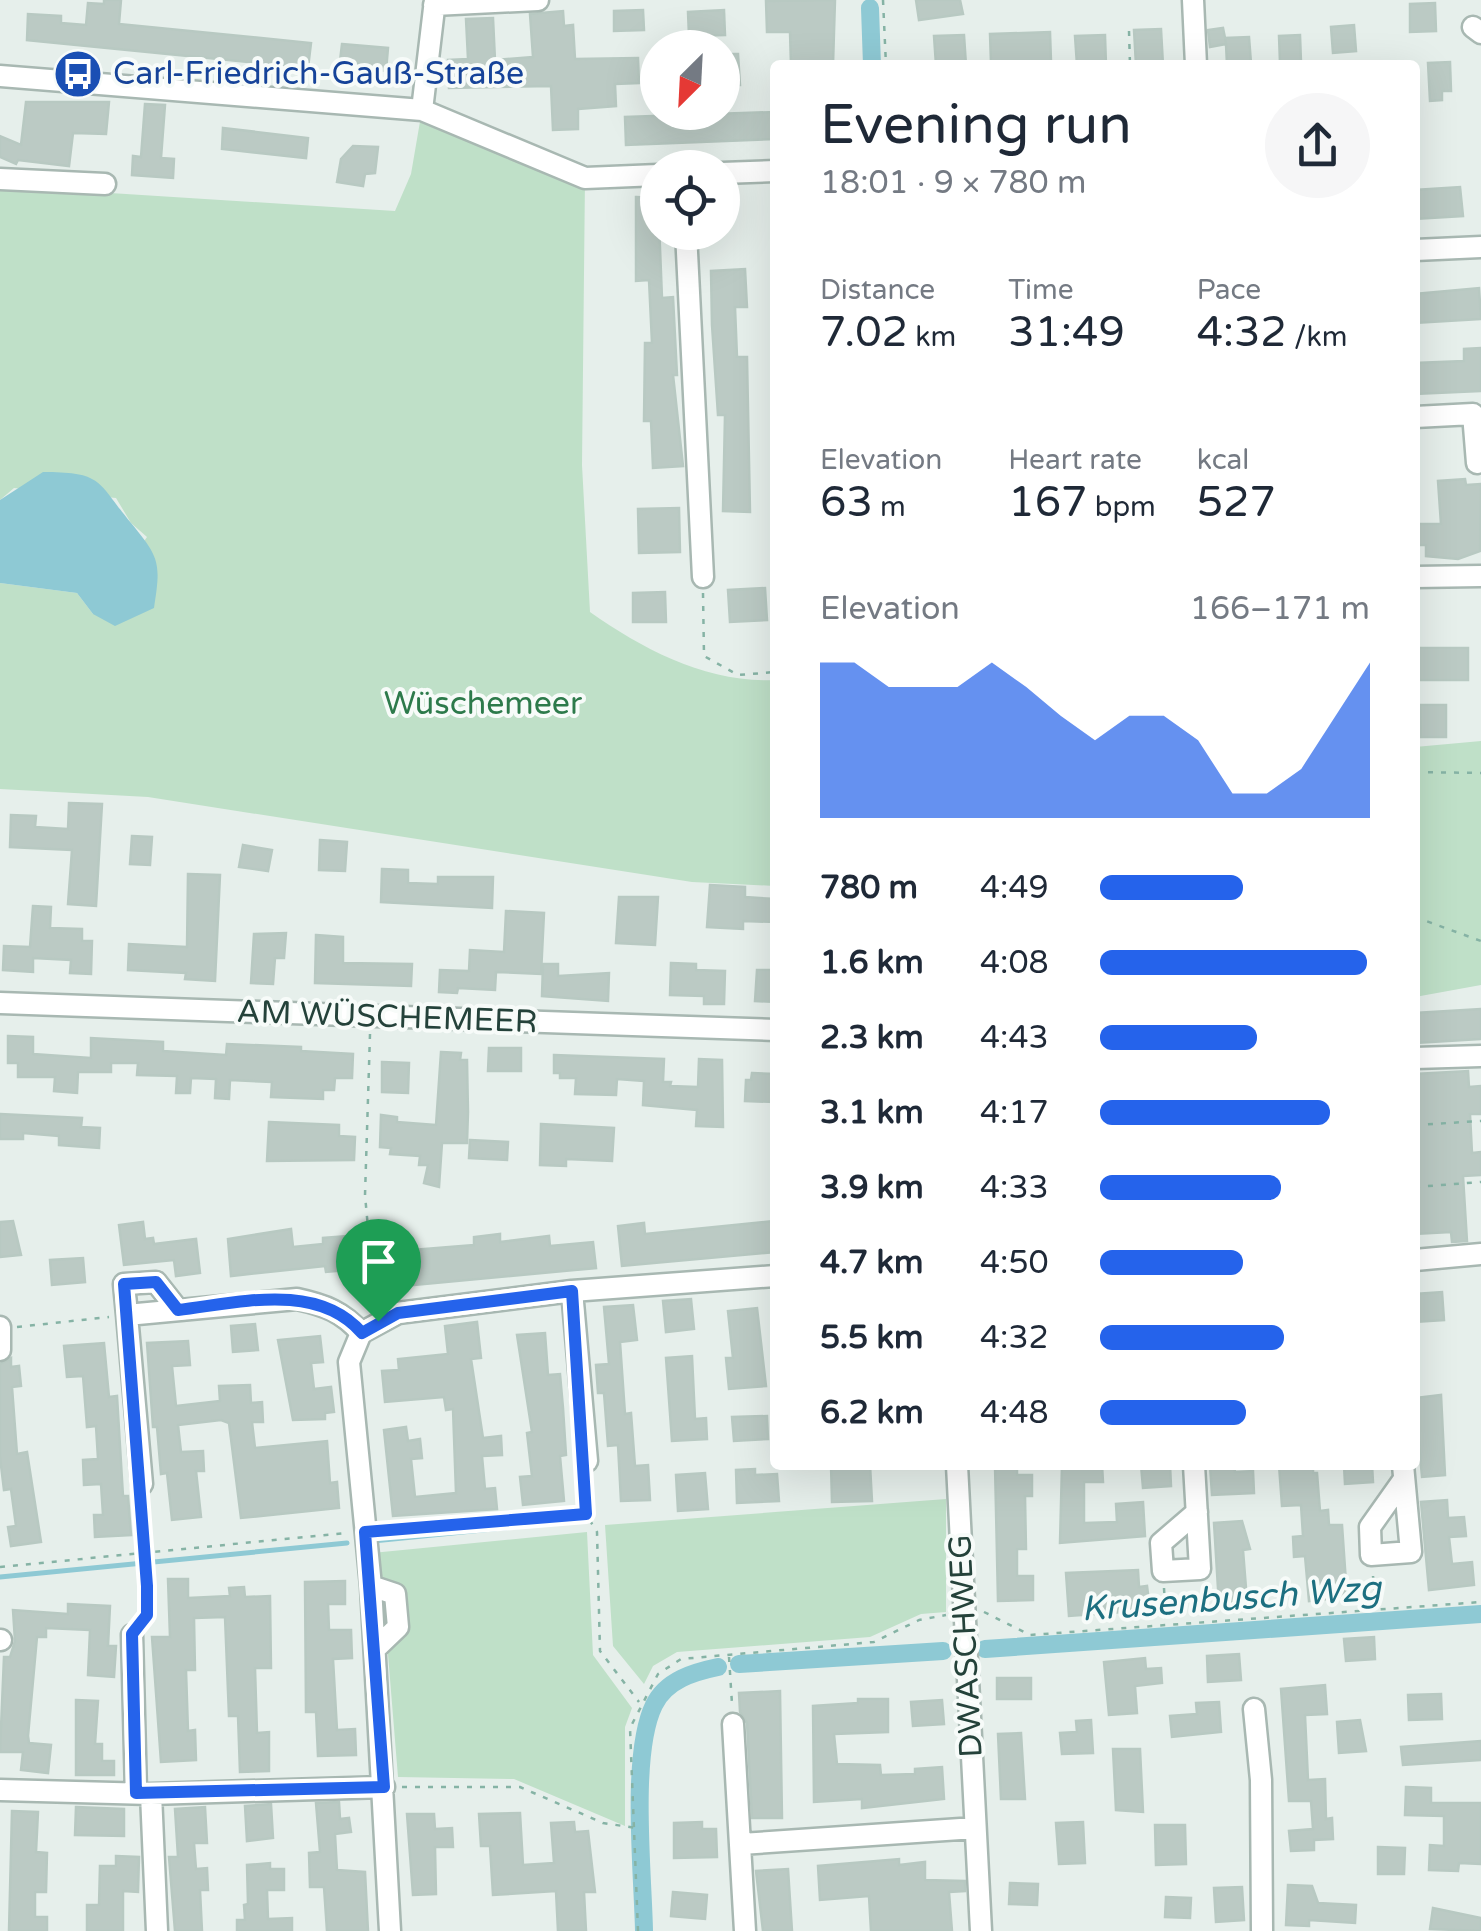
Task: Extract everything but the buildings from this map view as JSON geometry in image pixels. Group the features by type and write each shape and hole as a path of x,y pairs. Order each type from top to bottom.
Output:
{"street":[{"path":"422,110 434,2 538,0"},
{"path":"1193,0 1196,60"},
{"path":"0,76 422,110 585,178 640,176"},
{"path":"740,172 770,171"},
{"path":"0,179 105,184"},
{"path":"1420,250 1481,247"},
{"path":"687,250 702,577"},
{"path":"1420,416 1473,414 1476,464"},
{"path":"1420,577 1481,576"},
{"name":"AM WÜSCHEMEER","path":"0,1003 770,1030"},
{"path":"1420,1058 1481,1056"},
{"path":"1420,1260 1481,1254"},
{"path":"390,1931 371,1586 349,1362 370,1327 398,1313 572,1291 770,1276"},
{"path":"142,1484 124,1284 156,1282 178,1310"},
{"path":"572,1291 586,1460"},
{"path":"127,1315 298,1299 325,1305 370,1327"},
{"path":"0,1328 0,1350"},
{"name":"DWASCHWEG","path":"957,1470 982,1931"},
{"path":"1194,1470 1197,1512 1200,1568 1163,1571 1161,1543 1197,1512"},
{"path":"1404,1472 1411,1552 1371,1555 1370,1526 1404,1472"},
{"path":"132,1634 157,1931"},
{"path":"1254,1709 1261,1780 1262,1931"},
{"path":"733,1724 746,1931"},
{"path":"0,1790 144,1794 384,1787"},
{"path":"741,1844 975,1828"}],"path":[{"path":"883,0 886,60"},
{"path":"1129,30 1130,60"},
{"path":"702,577 704,656 738,675 770,672"},
{"path":"1420,772 1481,773"},
{"path":"1420,919 1481,941"},
{"path":"370,1017 366,1195 370,1327"},
{"path":"1420,1125 1481,1120"},
{"path":"1420,1187 1481,1182"},
{"path":"0,1328 127,1315"},
{"path":"586,1460 586,1514 597,1532 600,1650 641,1702"},
{"path":"132,1634 147,1615 142,1484"},
{"path":"0,1567 586,1514"},
{"path":"1371,1555 1376,1610"},
{"path":"1163,1571 1166,1626"},
{"path":"980,1611 1004,1619 1030,1636 1481,1602"},
{"path":"638,1931 637,1828 630,1728 658,1674 681,1659 874,1642 919,1620 952,1615"},
{"path":"729,1655 733,1724"},
{"path":"384,1787 520,1787 603,1823 637,1828"}],"green space":[{"name":"Wüschemeer","path":"422,110 585,178 582,465 590,612 677,661 725,676 770,680 770,886 692,882 148,797 0,789 0,583 77,593 93,614 147,537 131,523 116,498 14,488 0,500 0,186 395,211 411,174"},
{"path":"1481,741 1481,985 1420,996 1420,747"},
{"path":"946,1499 946,1612 921,1614 870,1637 677,1652 653,1666 644,1684 613,1646 605,1525"},
{"path":"587,1532 593,1655 632,1708 625,1727 625,1826 514,1779 398,1777 387,1642 405,1632 375,1579 372,1553"}],"water":[{"path":"43,472 89,477 104,489 153,553 157,571 154,608 115,626 93,614 77,593 0,583 0,500"}],"waterway":[{"path":"870,8 872,60"},
{"path":"373,1541 581,1520"},
{"path":"0,1577 347,1543"},
{"name":"Krusenbusch Wzg","path":"985,1649 1481,1614"},
{"name":"Krusenbusch Wzg","path":"739,1664 943,1651"},
{"path":"644,1931 640,1783 647,1726 659,1696 673,1683 718,1667"}],"place":[{"name":"Carl-Friedrich-Gauß-Straße","path":"78,74"}],"route":[{"path":"156,1282 178,1310 298,1299 325,1305 348,1317 362,1333 378,1321 398,1313 572,1291 586,1460 586,1514 365,1532 384,1787 136,1793 132,1634 147,1615 147,1586 124,1284 156,1282"}]}
